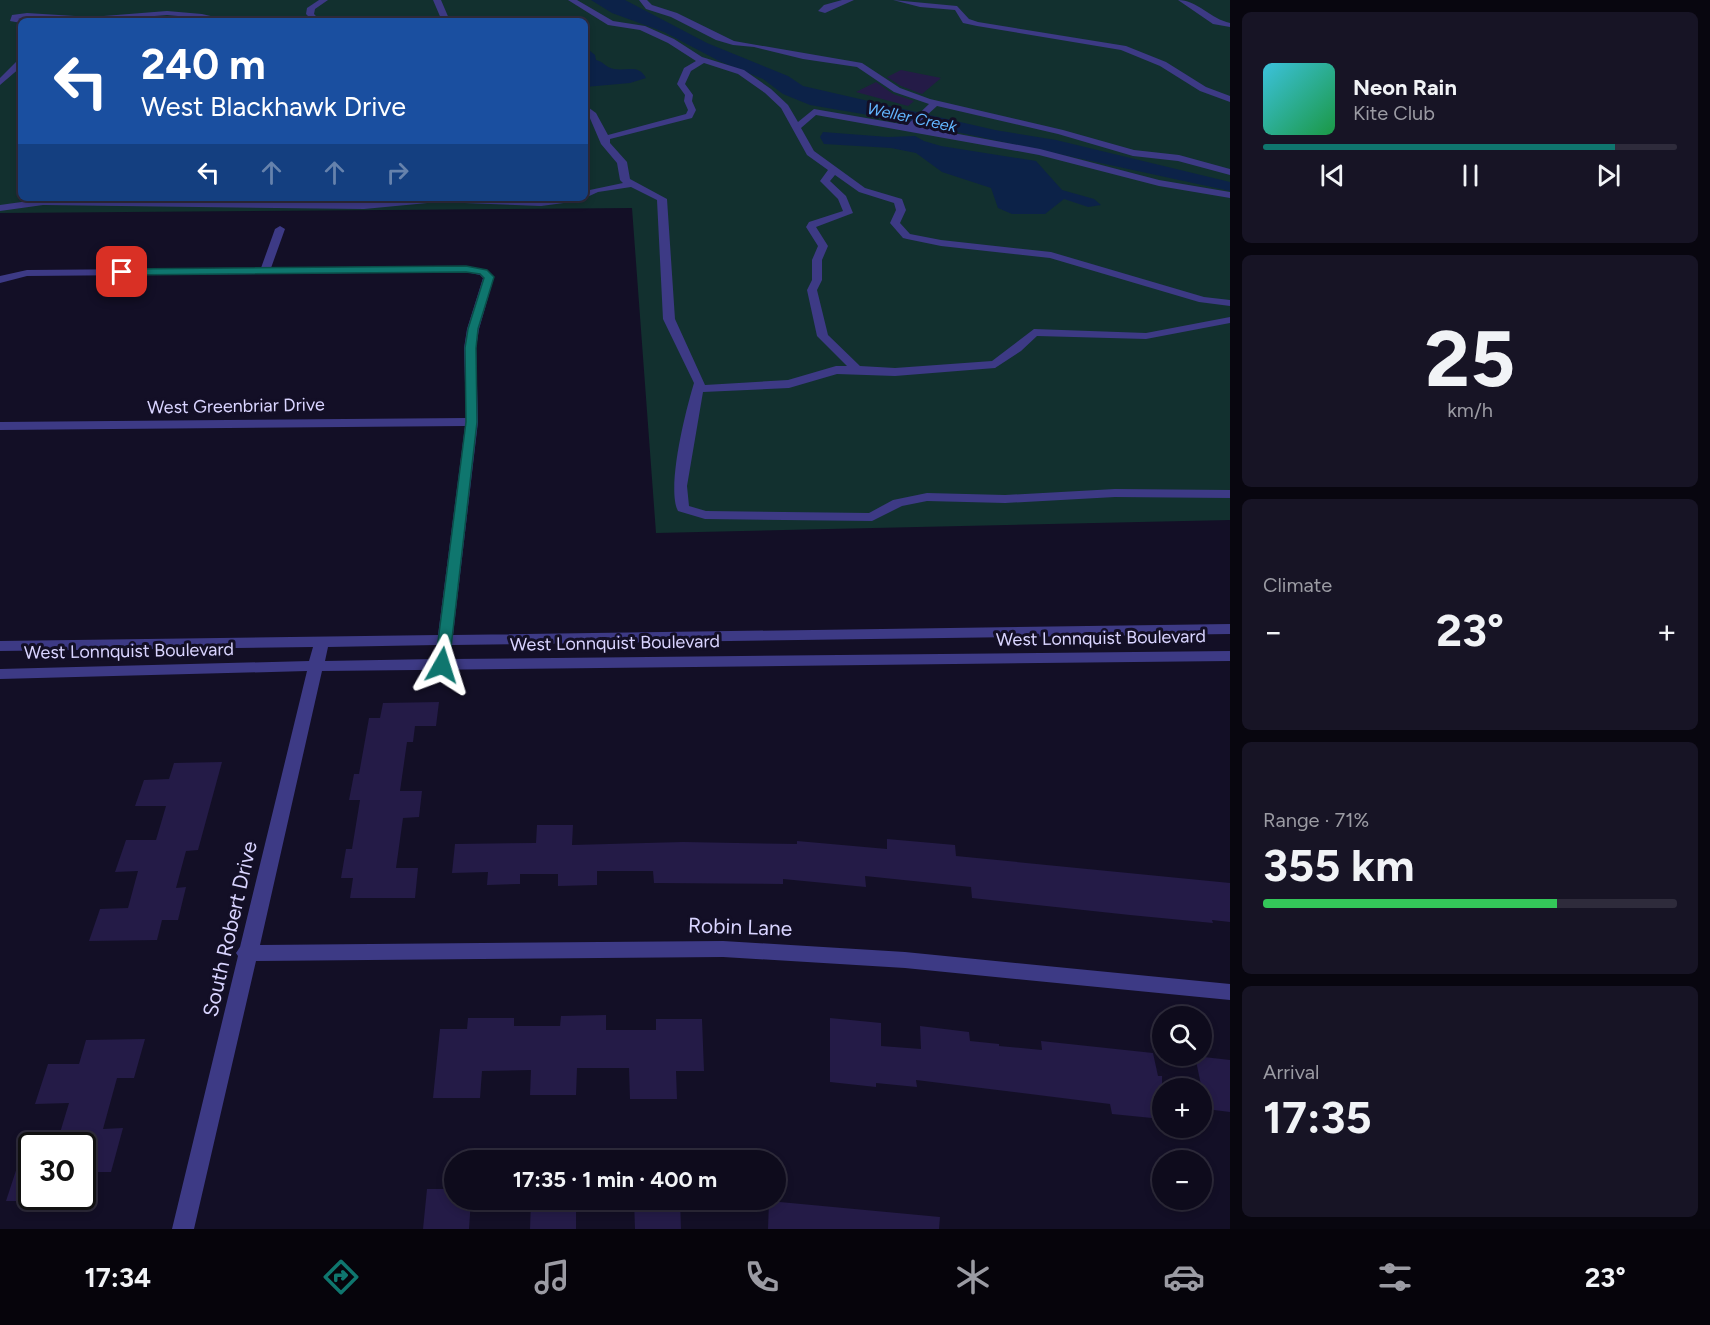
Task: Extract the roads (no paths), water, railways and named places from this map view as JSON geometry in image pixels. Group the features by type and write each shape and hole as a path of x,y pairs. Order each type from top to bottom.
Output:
{"street":[{"path":"315,18 310,14 311,8 324,0"},
{"path":"437,0 445,18"},
{"path":"572,0 611,23 642,28 671,41 703,60 741,72 768,91 785,107 810,153 862,190 898,201 901,210 895,223 907,236 941,243 1051,255 1203,300 1230,303"},
{"path":"643,0 649,7 674,15 719,38 803,57 859,65 897,90 931,108"},
{"path":"822,11 827,7 850,0"},
{"path":"897,0 920,5 957,8 966,21 977,24 1123,48 1163,64 1203,89 1230,99"},
{"path":"1182,0 1208,18 1230,25"},
{"path":"104,18 167,13 212,18"},
{"path":"18,21 14,21 15,17 27,15 75,18"},
{"path":"605,138 689,116 692,110 688,101 689,95 681,84 687,70 703,60"},
{"path":"0,83 18,65"},
{"path":"911,124 931,108 948,106 1060,132 1133,153 1179,158 1201,167 1230,172"},
{"path":"588,111 593,115 606,144 622,162 625,180 662,199 669,319 700,383 693,406 680,486 683,508 705,515 872,517 898,503 927,496 1005,499 1115,494 1230,494"},
{"path":"796,128 814,112 911,124 1040,152 1159,183 1185,185 1230,195"},
{"path":"1185,185 1201,167"},
{"path":"833,171 825,181 843,198 848,213 813,224 811,227 823,246 817,260 817,280 812,290 824,336 857,369"},
{"path":"588,194 596,190 632,184"},
{"path":"0,208 43,202 364,206 417,201"},
{"path":"490,201 541,203 556,201"},
{"path":"265,270 280,229"},
{"path":"3,279 27,273 466,269 483,272 489,277 473,329 470,348 472,422 442,665"},
{"path":"698,389 789,384 836,370 895,372 995,364 1017,349 1034,332 1146,336 1230,320"},
{"name":"West Greenbriar Drive","path":"0,426 472,422"},
{"name":"West Lonnquist Boulevard","path":"0,646 1230,629"},
{"name":"South Robert Drive","path":"183,1229 246,953 322,640"},
{"name":"West Lonnquist Boulevard","path":"0,674 316,666 1230,656"},
{"name":"Robin Lane","path":"246,953 723,949 905,960 1230,992"}],"water":[{"name":"Weller Creek","path":"591,0 625,0 707,43 788,76 803,86 995,130 1056,140 1230,182 1230,191 915,123 810,105 783,94 763,79 719,61 664,32 612,13"},
{"path":"588,49 595,55 596,60 609,67 640,71 646,78 630,83 588,87"},
{"path":"823,132 888,137 915,136 941,146 1036,161 1062,190 1094,199 1101,205 1088,207 1064,199 1045,214 1012,214 998,208 991,188 942,172 916,153 891,148 824,144 820,137"}]}
